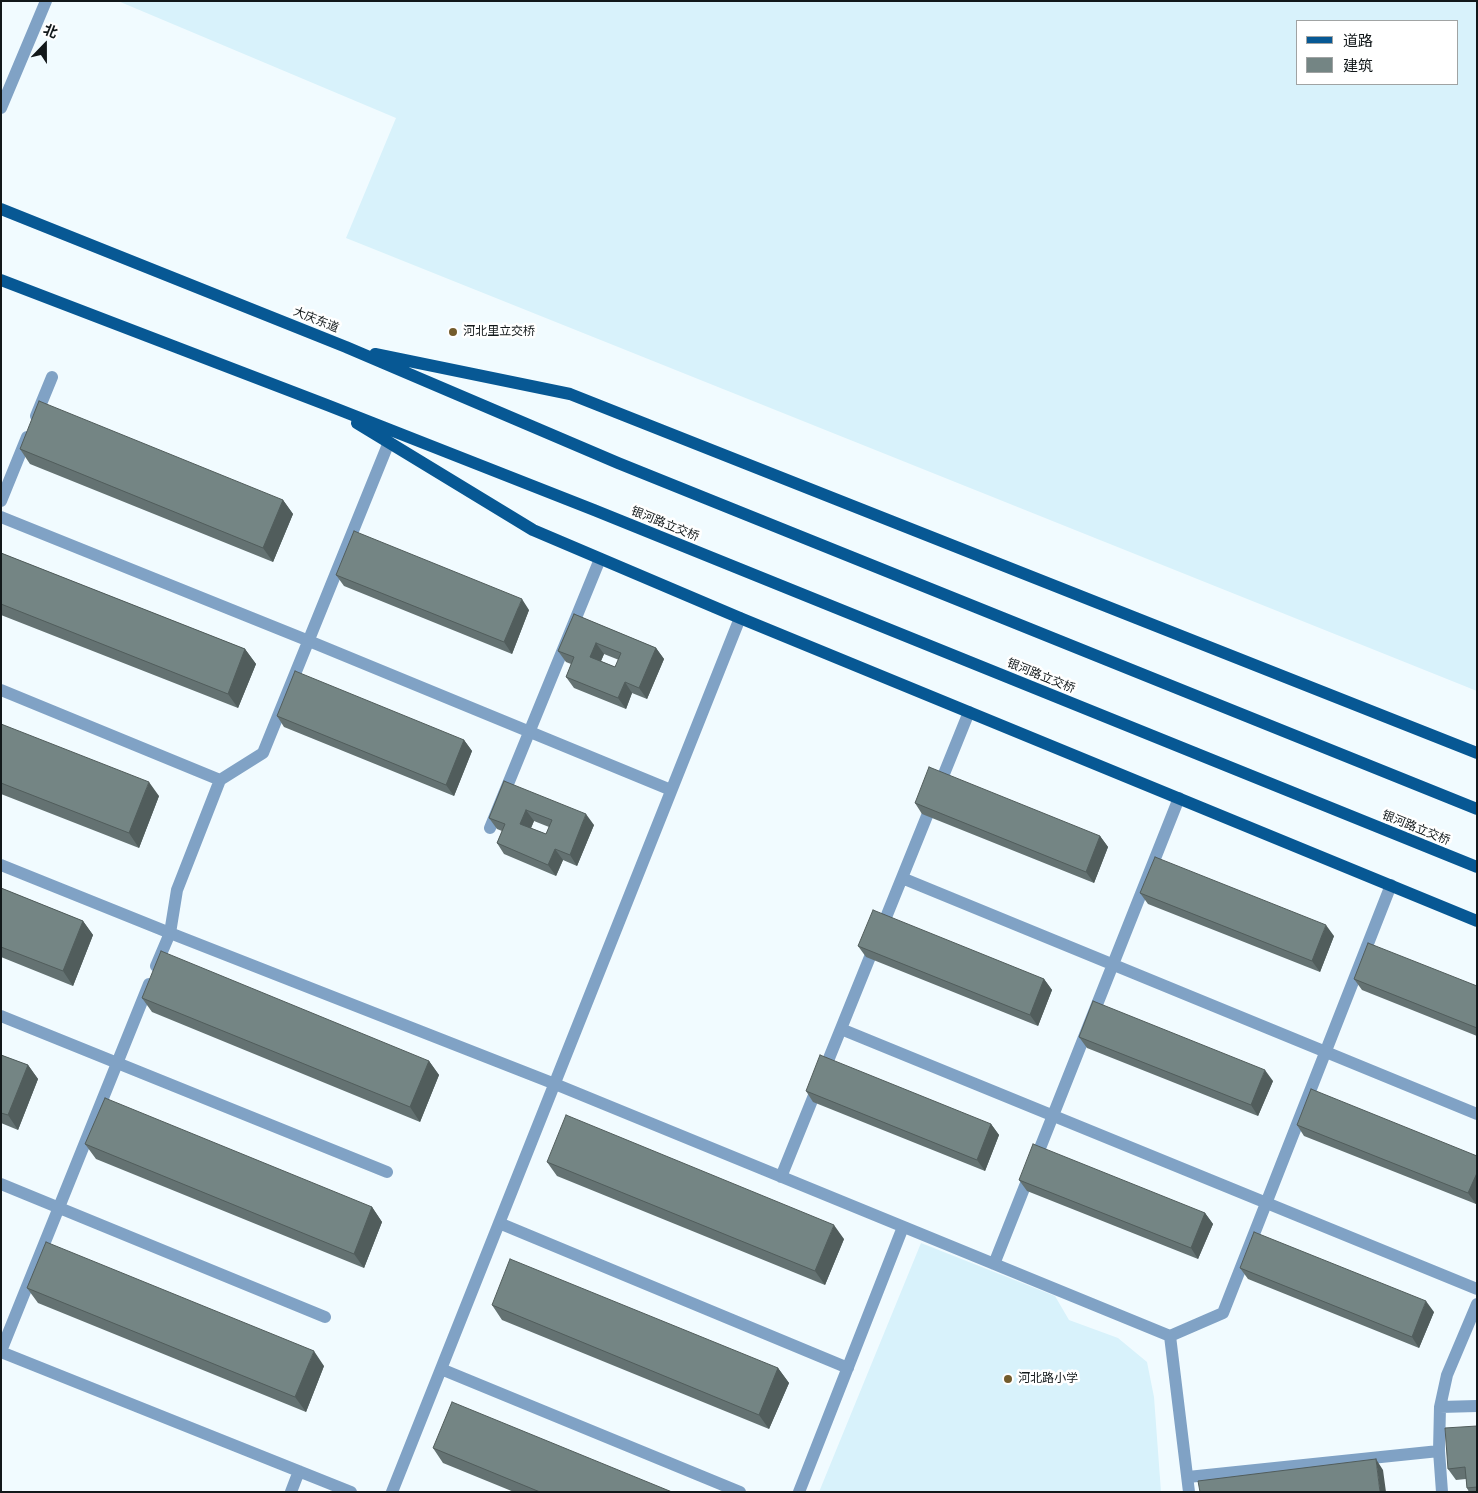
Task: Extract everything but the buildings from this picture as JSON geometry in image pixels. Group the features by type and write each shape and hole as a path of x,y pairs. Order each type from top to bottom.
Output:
{"main road":[{"name":"大庆东道","path":"1,209 346,348 618,463 1477,809"},
{"path":"1,280 327,405 533,530 740,618 1477,921"},
{"path":"346,348 570,394 1477,753"},
{"name":"银河路立交桥","path":"327,405 594,510 1477,867"}],"street":[{"path":"1,108 46,1"},
{"path":"1,501 52,377"},
{"path":"351,1492 1,1351 170,933 177,890 220,780 263,753 388,442"},
{"path":"1,516 671,790"},
{"path":"490,828 600,558"},
{"path":"392,1492 740,618"},
{"path":"1,690 220,780"},
{"path":"782,1177 969,712"},
{"path":"994,1264 1179,798"},
{"path":"1,865 554,1084 1170,1336 1223,1313 1391,885"},
{"path":"902,878 1477,1114"},
{"path":"1,1016 387,1172"},
{"path":"841,1029 1477,1289"},
{"path":"1,1184 325,1317"},
{"path":"499,1223 848,1368"},
{"path":"799,1492 903,1227"},
{"path":"1442,1492 1438,1451 1440,1407 1447,1375 1477,1304"},
{"path":"1170,1336 1190,1492"},
{"path":"441,1369 740,1492"},
{"path":"1440,1407 1477,1406"},
{"path":"1188,1477 1438,1451"},
{"path":"291,1492 299,1471"}],"shaded area":[{"path":"118,1 1477,1 1477,691 346,238 396,118"},
{"name":"河北路小学","path":"921,1243 1055,1296 1069,1320 1118,1338 1147,1362 1154,1397 1161,1492 819,1492"}],"place":[{"name":"河北里立交桥","path":"453,332"},
{"name":"河北路小学","path":"1008,1379"}]}
